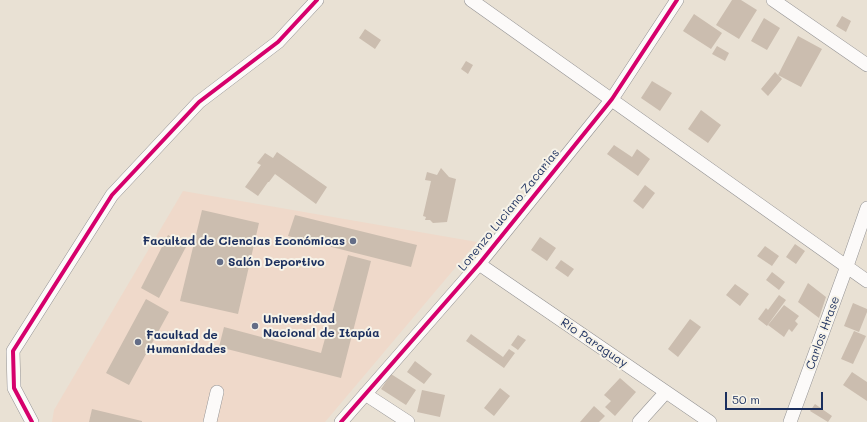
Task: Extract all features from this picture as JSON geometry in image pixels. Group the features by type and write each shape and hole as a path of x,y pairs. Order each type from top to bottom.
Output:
{"street":[{"path":"32,422 14,388 13,351 112,194 199,102 278,42 317,0"},
{"path":"471,0 867,280"},
{"name":"Lorenzo Luciano Zacarias","path":"341,422 479,264 612,99 678,0"},
{"path":"773,0 867,64"},
{"name":"Carlos Hrase","path":"790,422 867,208"},
{"name":"Rio Paraguay","path":"479,264 710,422"},
{"path":"210,422 216,392"},
{"path":"640,422 666,392"},
{"path":"365,394 408,422"}],"shaded area":[{"name":"Universidad Nacional de Itapúa","path":"183,191 477,242 325,422 52,422 54,410"}],"building":[{"path":"732,0 741,0 757,10 739,39 716,25"},
{"path":"694,14 722,33 711,49 683,31"},
{"path":"842,16 851,21 846,32 836,26"},
{"path":"764,18 780,28 767,50 751,41"},
{"path":"365,29 381,40 375,49 359,38"},
{"path":"798,36 822,49 801,87 778,75"},
{"path":"717,46 729,53 725,61 712,54"},
{"path":"466,61 473,65 468,74 461,69"},
{"path":"775,72 782,79 768,96 761,89"},
{"path":"652,81 672,93 660,111 641,98"},
{"path":"701,110 721,125 708,143 688,129"},
{"path":"614,145 632,157 637,149 650,159 638,176 607,154"},
{"path":"277,152 327,187 316,204 275,174 258,196 245,187 261,165 257,163 265,153 273,158"},
{"path":"441,168 449,177 456,179 447,222 433,223 430,220 425,220 426,217 423,216 431,181 425,180 427,172 437,175"},
{"path":"645,185 655,193 643,209 633,201"},
{"name":"Salón Deportivo","path":"202,210 259,223 238,314 180,301"},
{"name":"Facultad de Ciencias Económicas","path":"295,215 417,245 411,267 288,236"},
{"path":"168,235 187,245 159,298 141,288"},
{"path":"540,237 556,248 547,261 531,250"},
{"path":"795,244 805,251 796,264 786,257"},
{"path":"765,246 779,256 772,266 757,256"},
{"path":"348,255 371,261 341,378 219,347 224,327 321,353"},
{"path":"561,260 574,269 568,277 555,268"},
{"path":"772,272 785,282 779,290 766,280"},
{"path":"808,283 826,297 819,318 798,302"},
{"path":"735,284 749,294 740,306 726,295"},
{"path":"779,295 786,300 767,326 758,319 766,308 768,310"},
{"name":"Facultad de Humanidades","path":"146,299 169,312 129,385 106,373"},
{"path":"853,303 867,309 859,332 844,326"},
{"path":"784,305 799,316 795,321 798,324 792,332 789,329 784,337 768,325"},
{"path":"690,319 701,327 678,357 668,349"},
{"path":"854,331 866,336 853,364 841,359"},
{"path":"471,334 503,357 509,349 515,353 504,368 466,341"},
{"path":"518,335 526,340 518,350 511,345"},
{"path":"415,361 432,374 424,384 407,372"},
{"path":"852,372 867,382 867,401 843,385"},
{"path":"391,374 416,390 406,405 381,389"},
{"path":"620,378 636,392 615,416 605,407 611,401 604,395"},
{"path":"500,388 510,396 494,416 484,408"},
{"path":"422,390 445,395 440,417 417,412"},
{"path":"815,404 832,416 828,422 810,411"},
{"path":"594,406 605,416 599,422 580,422"},
{"path":"92,409 142,421 142,422 89,422"}],"cycle path":[{"path":"32,422 14,388 13,351 112,195 199,102 278,42 317,0"},
{"path":"341,422 479,264 612,99 677,0"}],"place":[{"name":"Facultad de Ciencias Económicas","path":"353,241"},
{"name":"Salón Deportivo","path":"220,262"},
{"name":"Universidad Nacional de Itapúa","path":"255,326"},
{"name":"Facultad de Humanidades","path":"138,342"}]}
